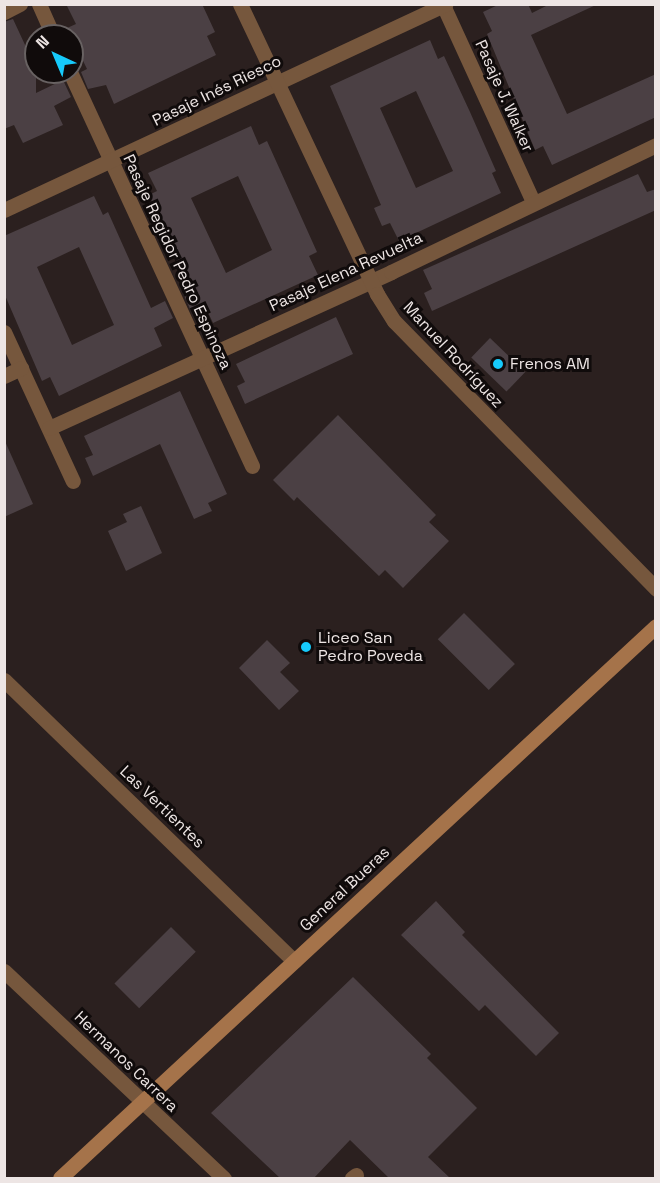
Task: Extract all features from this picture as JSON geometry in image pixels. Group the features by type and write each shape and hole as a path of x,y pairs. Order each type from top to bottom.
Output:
{"main road":[{"name":"General Bueras","path":"60,1179 656,626"}],"street":[{"path":"4,12 20,4"},
{"path":"39,4 48,24"},
{"name":"Manuel Rodríguez","path":"240,4 371,281 406,336 656,589"},
{"name":"Pasaje Inés Riesco","path":"4,210 444,5"},
{"name":"Pasaje J. Walker","path":"444,5 533,202"},
{"name":"Pasaje Regidor Pedro Espinoza","path":"76,84 252,466"},
{"name":"Pasaje Elena Revuelta","path":"49,428 371,281 656,145"},
{"path":"4,332 73,481"},
{"path":"4,376 21,368"},
{"name":"Las Vertientes","path":"4,680 294,961"},
{"name":"Hermanos Carrera","path":"4,971 224,1179"}],"building":[{"path":"66,4 202,4 215,32 207,36 216,55 114,104 106,85 88,89 84,79 84,70 87,69 84,63 84,24 76,24"},
{"path":"500,4 528,4 532,13 550,4 598,4 531,35 567,114 656,74 656,117 552,165 543,146 535,150 487,34 492,31 483,12"},
{"path":"13,19 24,43 24,84 36,84 36,93 55,84 65,84 71,97 54,106 63,125 23,143 14,125 4,129 4,22"},
{"path":"430,40 438,59 444,56 470,112 496,171 492,173 501,193 399,241 390,223 382,226 374,208 381,205 330,86","holes":["416,91 453,171 416,188 380,108"]},
{"path":"251,126 259,145 267,141 317,252 309,256 318,275 213,323 204,304 190,309 183,293 189,290 149,195 157,191 148,173","holes":["238,176 272,250 226,273 191,198"]},
{"path":"638,174 647,192 656,189 656,210 432,311 424,293 432,289 423,270"},
{"path":"94,196 103,215 108,212 151,308 165,301 173,318 154,328 162,346 59,396 50,377 42,381 4,293 4,236","holes":["79,247 114,325 72,345 37,267"]},
{"path":"336,317 353,354 245,404 237,386 245,382 236,364"},
{"name":"Frenos AM","path":"490,338 525,372 506,391 471,357"},
{"path":"180,391 227,494 208,503 212,511 194,519 160,444 93,476 85,458 93,455 84,436"},
{"path":"338,415 436,515 429,522 449,541 403,588 385,570 379,576 297,497 294,501 273,480"},
{"path":"4,439 33,504 4,517"},
{"path":"141,506 162,553 126,571 108,531 127,522 123,514"},
{"path":"464,613 515,664 489,690 438,639"},
{"path":"267,640 290,663 280,672 299,691 279,710 239,668"},
{"path":"436,901 465,932 462,935 559,1033 536,1056 485,1005 479,1011 401,935"},
{"path":"171,927 196,952 139,1008 114,984"},
{"path":"353,977 431,1054 427,1058 477,1108 428,1157 451,1179 390,1179 350,1140 313,1179 281,1179 211,1113"}],"place":[{"name":"Frenos AM","path":"498,364"},
{"name":"Liceo San Pedro Poveda","path":"306,647"}]}
